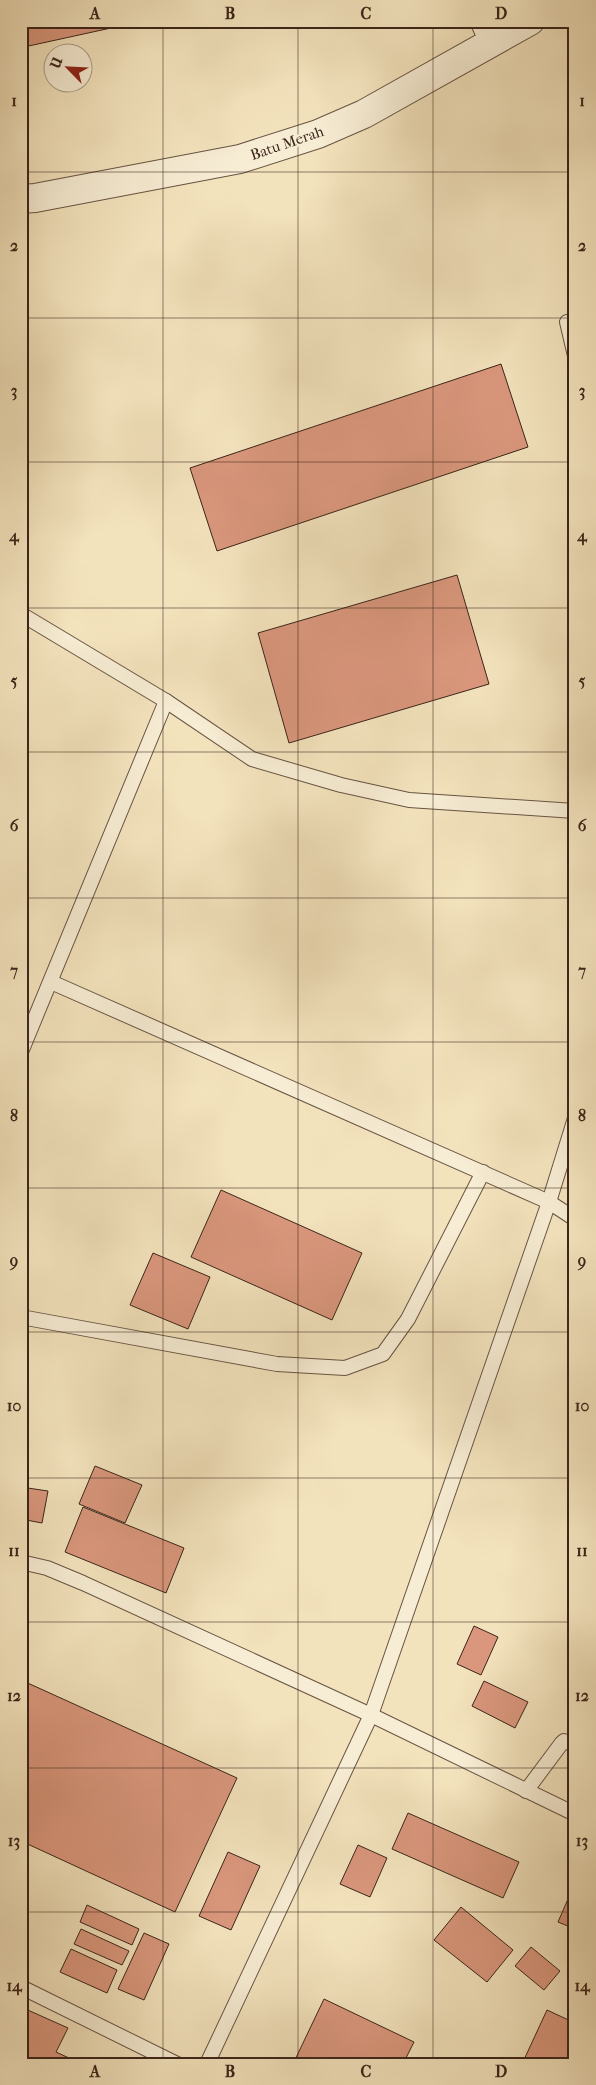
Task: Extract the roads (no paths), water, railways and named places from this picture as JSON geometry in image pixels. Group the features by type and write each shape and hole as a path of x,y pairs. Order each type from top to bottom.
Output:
{"street":[{"name":"Batu Merah","path":"21,199 240,159 318,134 364,114 530,21"}],"lane":[{"path":"477,21 488,46"},
{"path":"567,322 575,356"},
{"path":"21,614 166,701 252,759 341,785 409,800 575,811"},
{"path":"21,1052 166,701"},
{"path":"51,982 550,1202 575,1219"},
{"path":"207,2064 371,1715 550,1202 575,1118"},
{"path":"21,1317 277,1364 345,1368 383,1354 408,1319 483,1172"},
{"path":"21,1562 47,1568 83,1583 371,1715 575,1814"},
{"path":"526,1791 561,1744 564,1742 575,1745"},
{"path":"21,1987 178,2064"}]}
